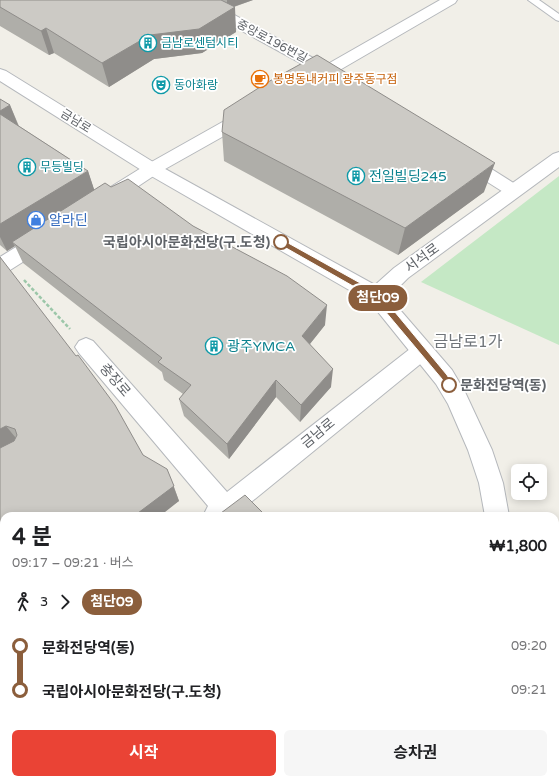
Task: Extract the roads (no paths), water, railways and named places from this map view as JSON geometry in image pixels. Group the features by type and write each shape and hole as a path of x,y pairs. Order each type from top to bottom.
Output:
{"street":[{"name":"중앙로196번길","path":"196,0 327,71 347,84"},
{"path":"293,90 450,0"},
{"name":"금남로","path":"0,74 152,169 377,296"},
{"path":"91,208 152,169 260,108"},
{"path":"454,152 514,191"},
{"name":"서석로","path":"377,296 401,273 559,158"},
{"path":"4,265 59,229"},
{"path":"377,296 444,377 460,406 480,450 492,484 496,512"},
{"name":"충장로","path":"86,347 220,512"},
{"name":"금남로","path":"220,512 422,351"}],"lane":[{"path":"533,0 559,18"}],"place":[{"name":"금남로센텀시티","path":"148,43"},
{"name":"봉명동내커피 광주동구점","path":"260,79"},
{"name":"동아화랑","path":"161,85"},
{"name":"무등빌딩","path":"27,167"},
{"name":"전일빌딩245","path":"356,176"},
{"name":"알라딘","path":"36,220"},
{"name":"국립아시아문화전당(구.도청)","path":"281,242"},
{"name":"광주YMCA","path":"214,346"},
{"name":"문화전당역(동)","path":"449,385"}],"district":[{"name":"금남로1가","path":"468,342"}]}
